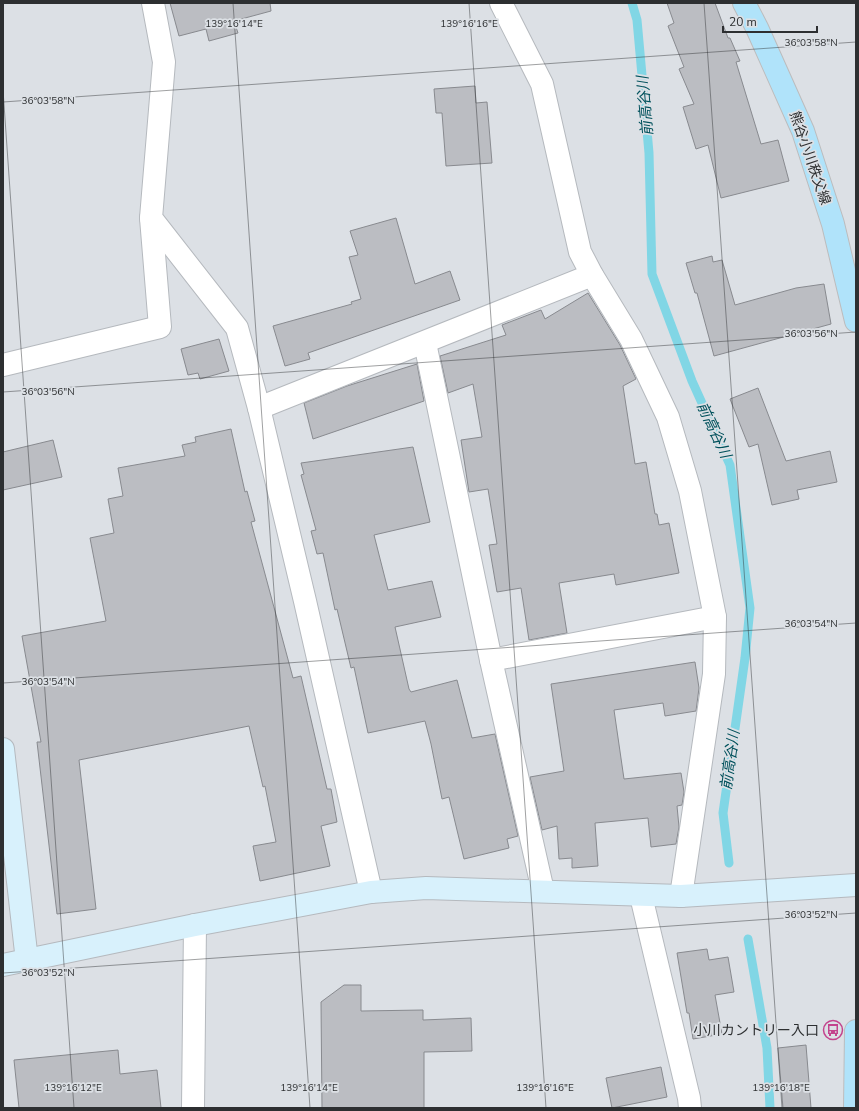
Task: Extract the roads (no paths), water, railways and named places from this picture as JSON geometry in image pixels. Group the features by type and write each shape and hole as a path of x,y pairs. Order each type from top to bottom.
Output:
{"main road":[{"name":"熊谷小川秩父線","path":"744,3 757,28 803,130 833,224 856,321"},
{"path":"855,1108 856,1031"}],"street":[{"path":"3,365 160,327 151,218 164,62 153,3"},
{"path":"500,3 542,84 580,252 592,276 631,339 668,416 690,491 715,617 714,674 681,896"},
{"path":"151,218 237,328 259,408 305,601 371,892"},
{"path":"259,408 592,276"},
{"path":"425,342 491,660 543,890"},
{"path":"491,660 715,617"},
{"path":"3,749 26,961"},
{"path":"3,965 195,925 371,892 426,888 543,890 641,896 681,896 856,885"},
{"path":"641,896 690,1108"},
{"path":"193,1108 195,925"}],"waterway":[{"name":"前高谷川","path":"632,3 637,20 649,153 652,274 692,381 730,465 750,608 745,658 723,813 729,863"},
{"path":"748,939 767,1048 770,1108"}],"place":[{"name":"小川カントリー入口","path":"833,1030"}]}
